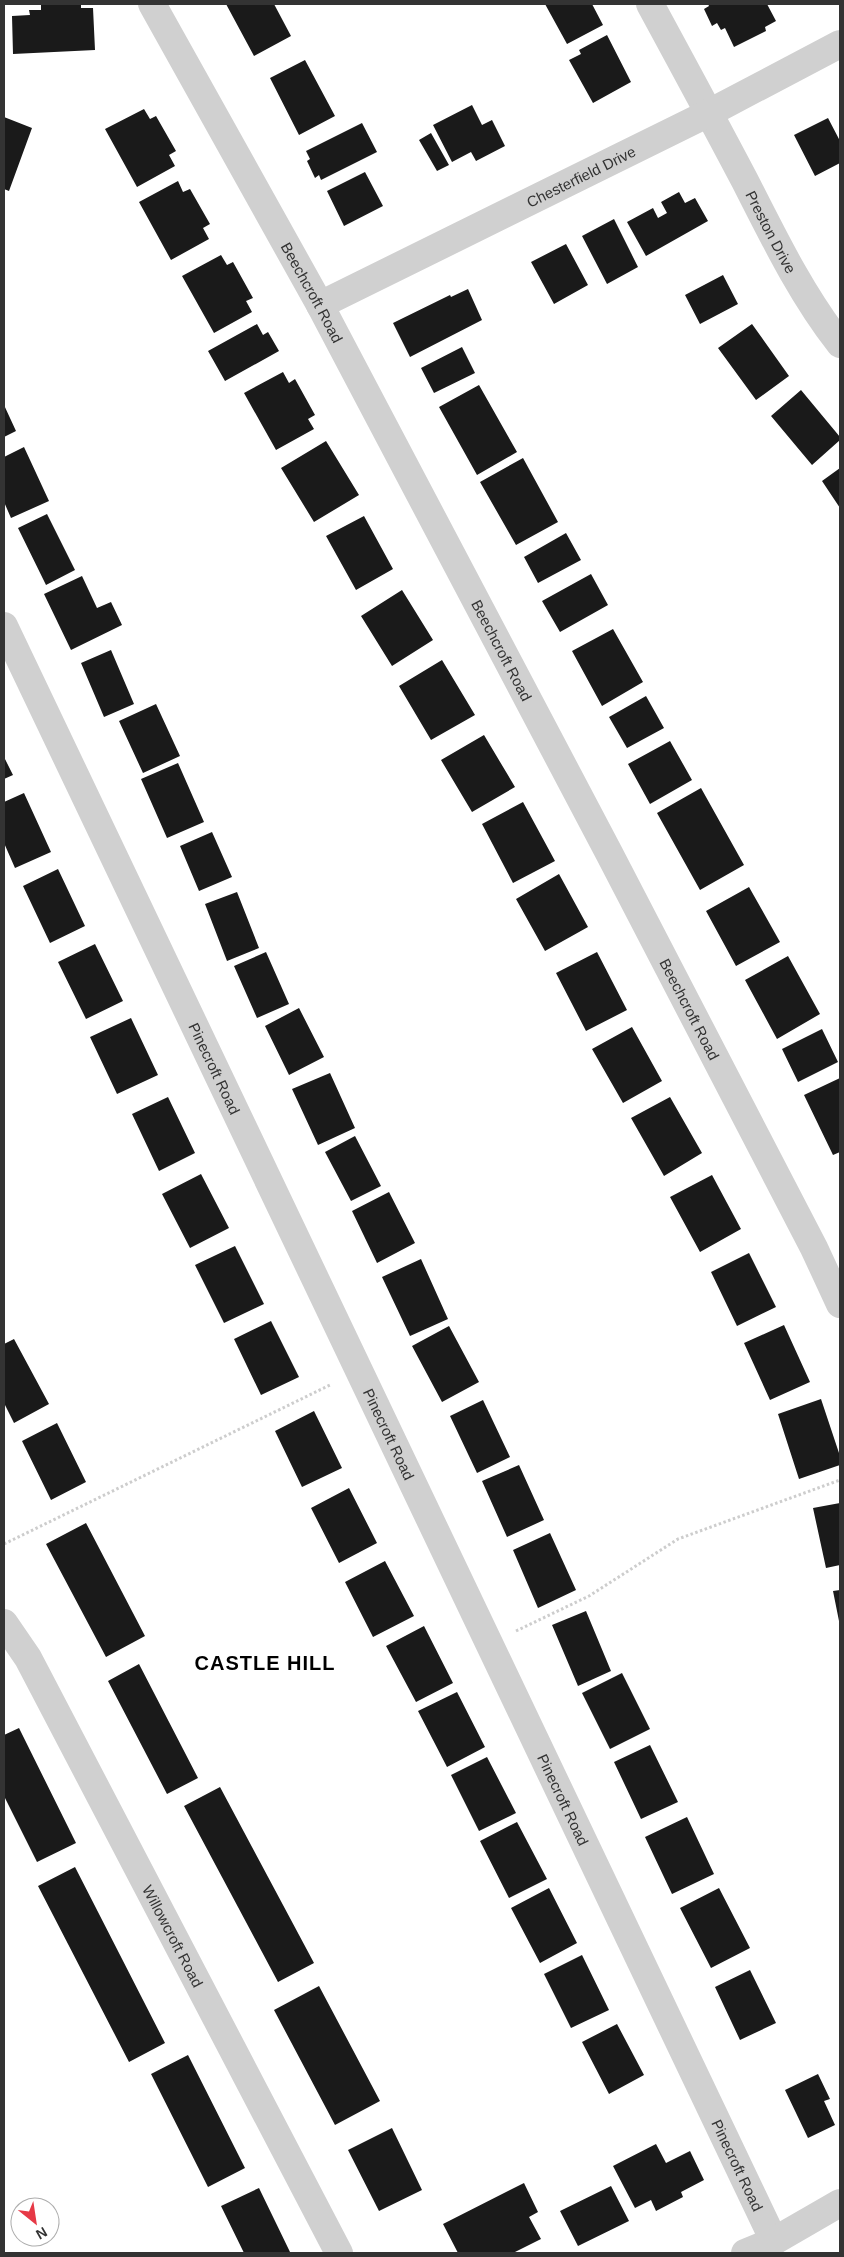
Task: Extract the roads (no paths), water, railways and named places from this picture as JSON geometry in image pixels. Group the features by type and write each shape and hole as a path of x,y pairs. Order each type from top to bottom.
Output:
{"street":[{"name":"Beechcroft Road","path":"152,4 320,305 618,871 814,1248 840,1304"},
{"name":"Preston Drive","path":"650,4 710,113 795,280 815,312 840,344"},
{"name":"Chesterfield Drive","path":"320,305 710,113 840,44"},
{"name":"Pinecroft Road","path":"4,626 774,2241"},
{"name":"Willowcroft Road","path":"4,1623 37,1675 339,2253"},
{"path":"745,2253 774,2241 840,2203"}],"district":[{"name":"CASTLE HILL","path":"265,1663"}]}
